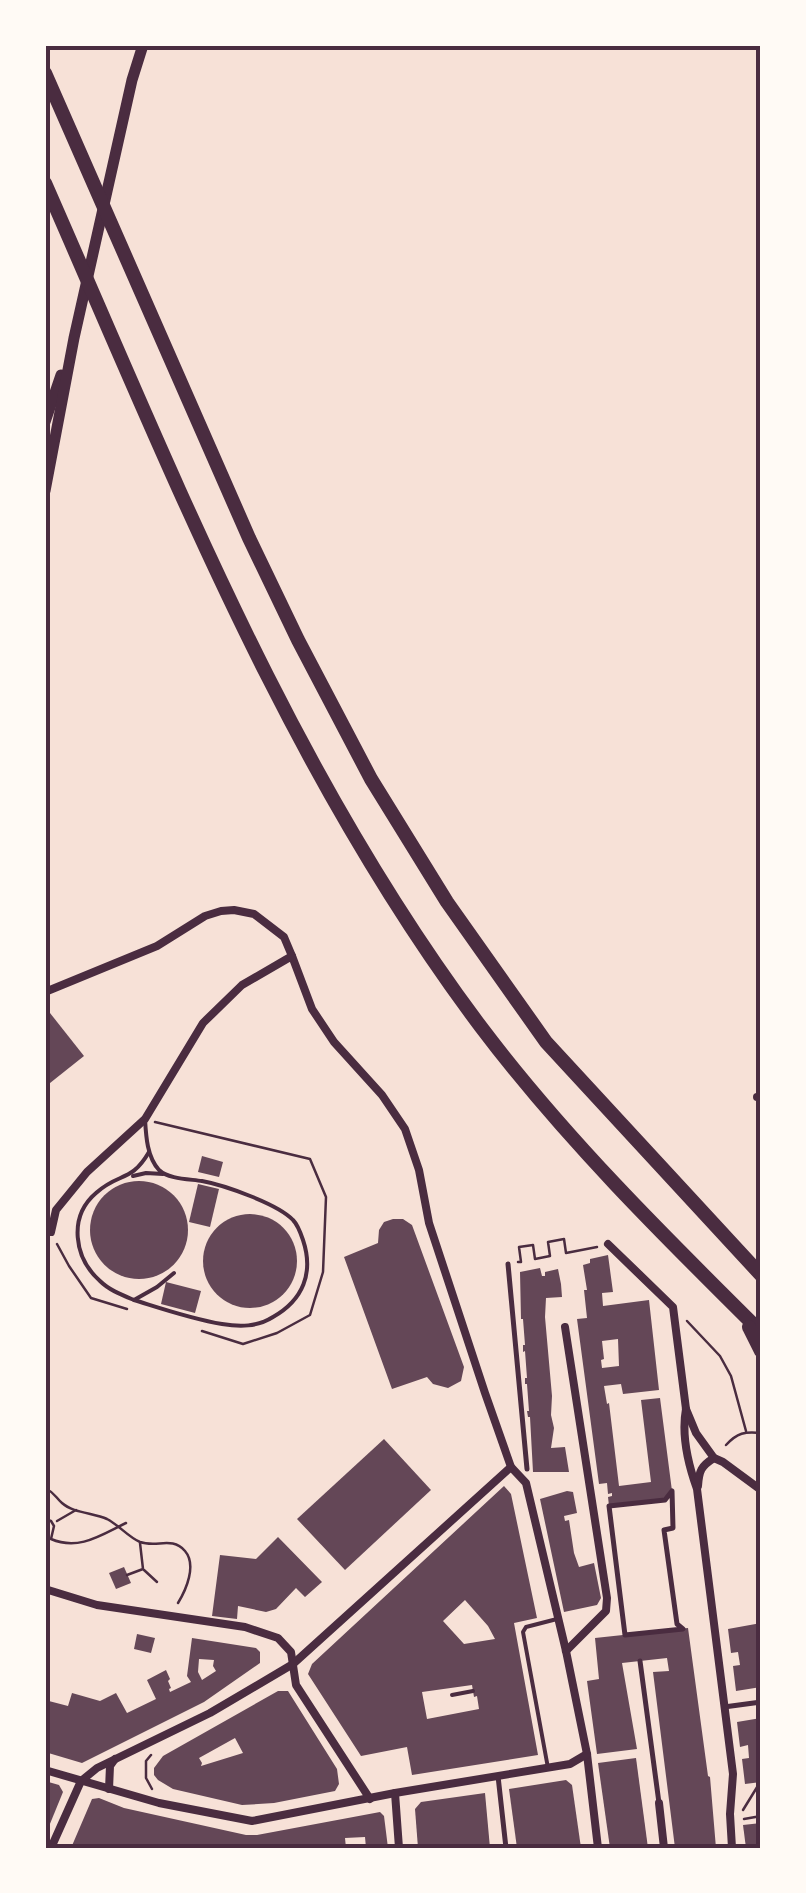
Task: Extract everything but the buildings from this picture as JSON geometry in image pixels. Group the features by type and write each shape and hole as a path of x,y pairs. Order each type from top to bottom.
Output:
{"highway":[{"path":"45,73 249,538 371,779 447,902 546,1042 761,1275"},
{"path":"45,184 270,682 333,800 410,924 523,1081 579,1145 761,1332"},
{"path":"742,1313 761,1352"}],"main road":[{"path":"45,491 127,99 144,45"},
{"path":"45,422 74,338"}],"street":[{"path":"45,992 158,946 205,916 221,911 254,914 284,937 312,1009 334,1042 382,1094 405,1129 420,1170 429,1222 511,1467 526,1483 587,1754 598,1848"},
{"path":"51,1232 56,1210 87,1172 145,1119 202,1023 242,985 292,956"},
{"path":"608,1244 673,1307 689,1468 697,1489"},
{"path":"508,1264 527,1469"},
{"path":"565,1327 608,1598 606,1611 566,1650"},
{"path":"686,1409 696,1433 714,1458 761,1490"},
{"path":"714,1458 698,1473 697,1489 733,1774 732,1848"},
{"path":"50,1848 81,1780 97,1768 210,1713 293,1664 511,1467"},
{"path":"672,1492 674,1528 664,1530 677,1624 683,1629 626,1635 610,1506 665,1500 672,1492"},
{"path":"45,1589 97,1605 245,1627 278,1638 291,1652 296,1685 370,1800"},
{"path":"640,1661 664,1848"},
{"path":"724,1708 761,1702"},
{"path":"45,1770 159,1803 252,1820 570,1764 587,1754"},
{"path":"109,1789 110,1766 115,1759"},
{"path":"498,1776 506,1848"},
{"path":"394,1794 398,1848"}],"lane":[{"path":"145,1119 149,1152 163,1174"},
{"path":"126,1177 139,1169 149,1152"},
{"path":"146,1173 163,1174 232,1190 260,1200 292,1219 305,1246 308,1268 304,1289 290,1306 247,1327 210,1321 134,1300 110,1289 88,1268 76,1230 80,1212 92,1196 109,1182 146,1173"},
{"path":"134,1300 174,1273"},
{"path":"548,1768 528,1681 523,1632 526,1627 558,1619"},
{"path":"452,1695 473,1691"}],"path":[{"path":"145,1119 310,1159 326,1197 323,1272 310,1316 277,1334 243,1344 205,1332"},
{"path":"51,1232 68,1266 91,1298 129,1310"},
{"path":"508,1264 521,1262 519,1247 533,1245 534,1259 550,1256 548,1242 564,1240 566,1254 608,1244"},
{"path":"673,1307 720,1356 732,1376 746,1432"},
{"path":"726,1445 734,1436 761,1433"},
{"path":"45,1488 56,1493 62,1504 112,1521 140,1542 170,1542 182,1548 189,1558 188,1584 166,1616"},
{"path":"57,1522 77,1510"},
{"path":"45,1518 54,1526 51,1539 64,1544 86,1542 126,1522"},
{"path":"140,1542 143,1569 158,1582"},
{"path":"127,1575 143,1569"},
{"path":"153,1740 155,1751 146,1761 146,1778 159,1803"},
{"path":"743,1810 760,1784 761,1788"},
{"path":"742,1819 761,1816"}]}
